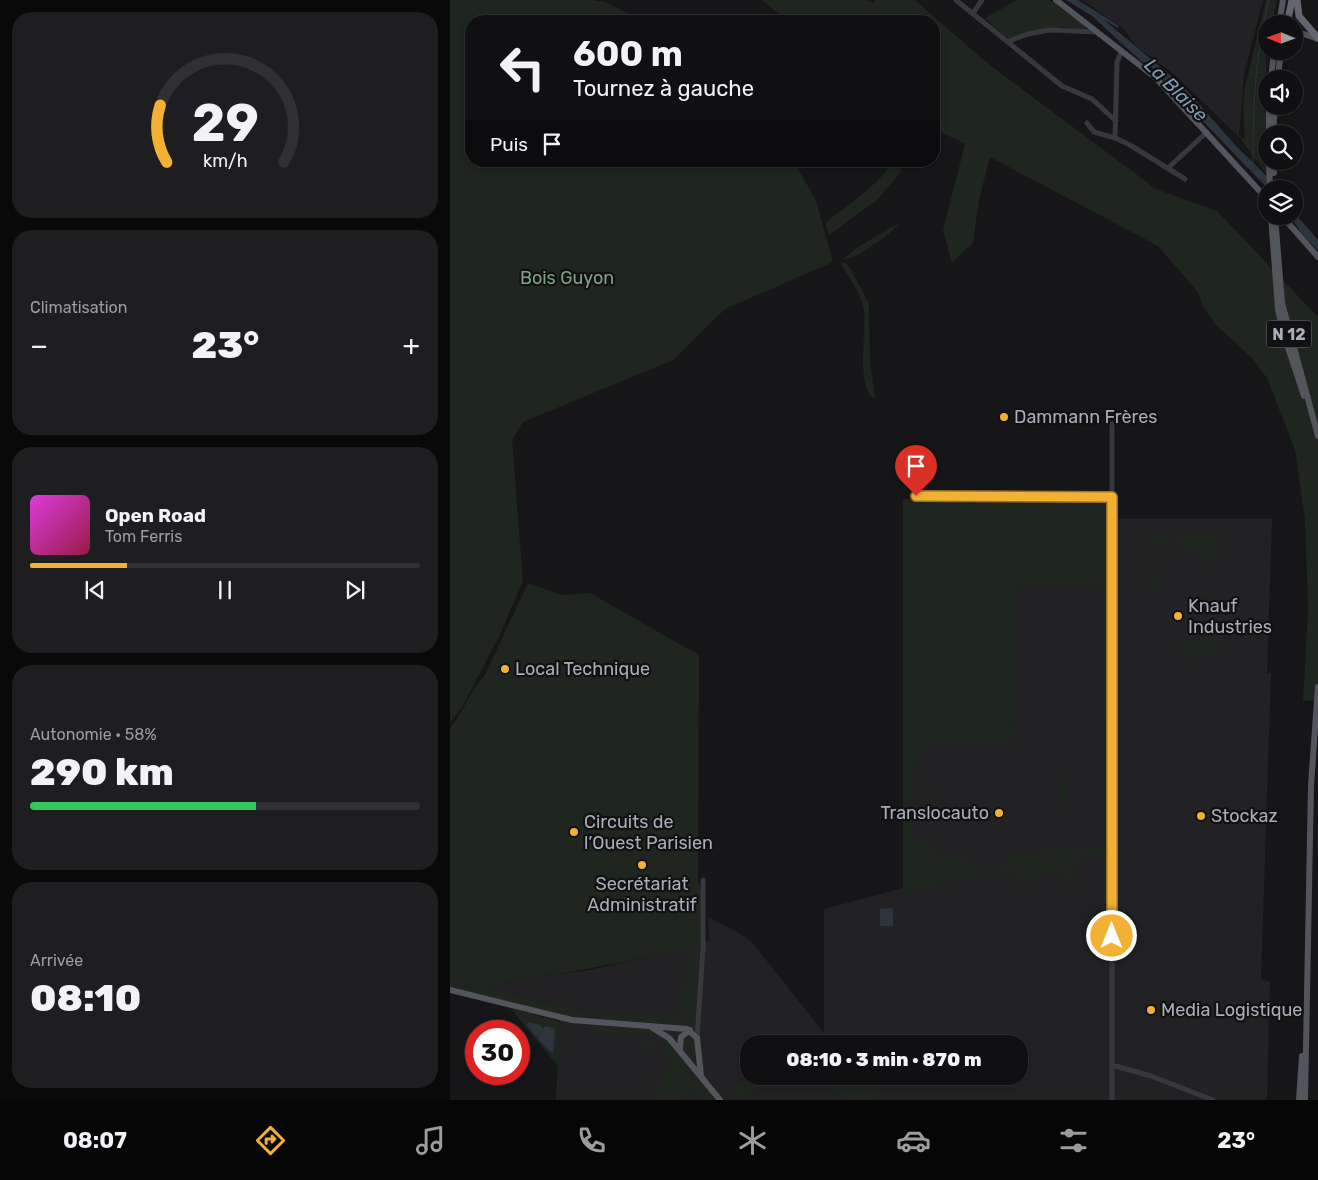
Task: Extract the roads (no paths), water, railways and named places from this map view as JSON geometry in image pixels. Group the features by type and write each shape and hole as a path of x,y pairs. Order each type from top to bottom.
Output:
{"highway":[{"path":"1289,15 1292,0"},
{"path":"1297,0 1299,16 1318,39"}],"main road":[{"path":"1056,0 1156,78 1258,189"},
{"path":"1280,15 1283,0"},
{"path":"1303,34 1318,39"},
{"name":"N 12","path":"1271,225 1273,269 1281,325 1318,434"},
{"name":"N 12","path":"1276,225 1282,303 1318,434"},
{"path":"1290,225 1318,257"},
{"path":"1306,1100 1311,770 1318,687"},
{"path":"450,990 565,1019 677,1027 690,1030 697,1038 701,1076"},
{"path":"1298,1100 1306,1007"},
{"path":"648,1026 662,1032 680,1050 720,1100"},
{"path":"680,1050 681,1037 690,1030"}],"street":[{"path":"956,0 999,36 1009,41 1062,86 1092,99 1116,121"},
{"path":"973,13 982,0"},
{"path":"1009,41 1028,34 1049,30 1099,32"},
{"path":"1115,138 1117,62 1122,51"},
{"path":"1087,123 1094,132 1115,138 1185,179"},
{"path":"1168,168 1207,132"},
{"path":"1112,424 1112,1100"},
{"path":"916,496 1112,497"},
{"path":"697,1038 703,948 704,880"},
{"path":"1112,1065 1152,1076 1213,1100"}],"water":[{"name":"La Blaise","path":"1066,0 1078,0 1119,26 1118,28 1103,19 1183,86 1237,147 1258,167 1258,170 1261,170 1268,177 1268,180 1259,180 1147,63 1142,62 1092,16"},
{"path":"1303,223 1318,240 1318,251 1296,225 1303,225"},
{"path":"893,908 893,926 880,926 880,909"},
{"path":"530,1022 541,1025 542,1029 546,1026 555,1029 553,1054 538,1039 541,1031 538,1036 535,1036 530,1029"}],"waterway":[{"path":"1253,162 1256,80 1264,20 1269,0"}],"place":[{"name":"Dammann Frères","path":"1004,417"},
{"name":"Knauf Industries","path":"1178,616"},
{"name":"Local Technique","path":"505,669"},
{"name":"Translocauto","path":"999,813"},
{"name":"Stockaz","path":"1201,816"},
{"name":"Circuits de l’Ouest Parisien","path":"574,832"},
{"name":"Secrétariat Administratif","path":"642,865"},
{"name":"Media Logistique","path":"1151,1010"}],"park label":[{"name":"Bois Guyon","path":"567,278"}]}
